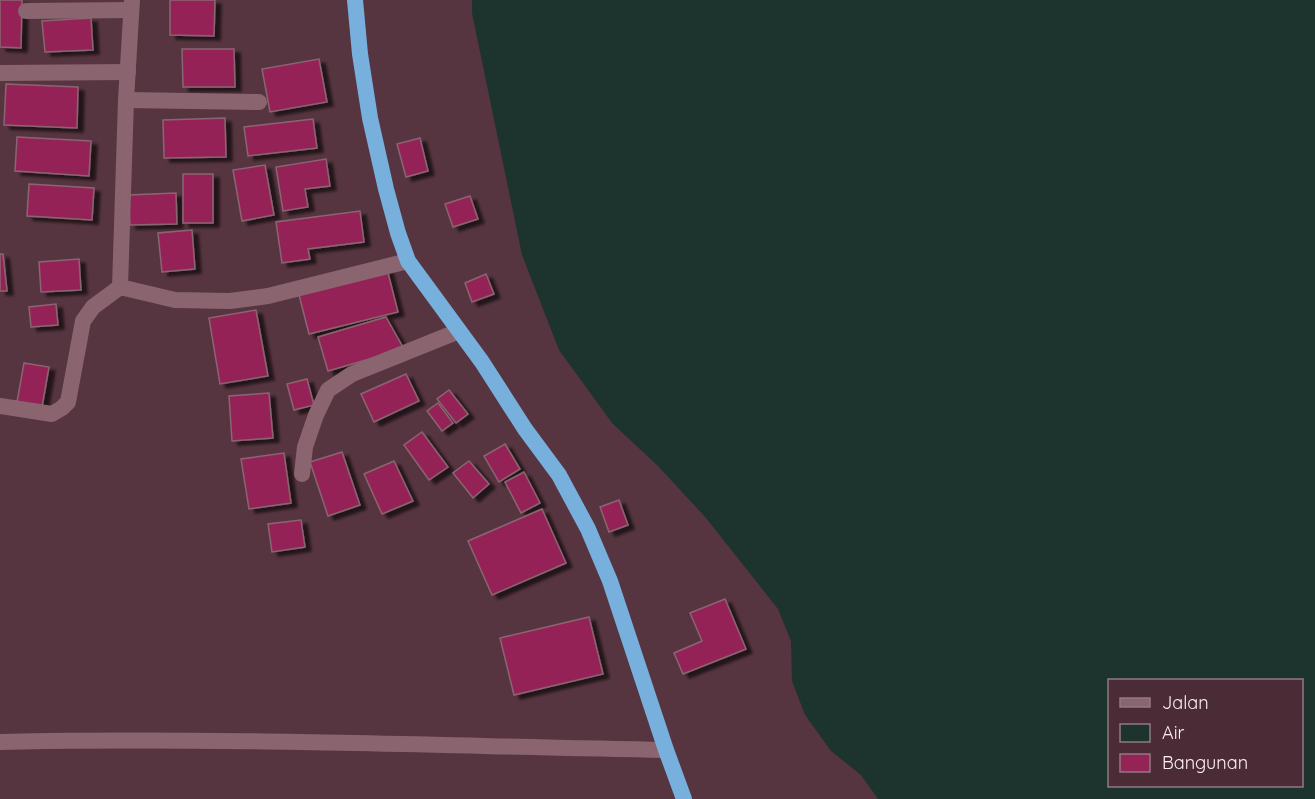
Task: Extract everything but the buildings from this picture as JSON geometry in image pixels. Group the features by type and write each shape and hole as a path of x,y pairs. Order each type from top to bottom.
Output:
{"highway":[{"path":"354,0 370,118 386,189 408,261 482,362 525,429 559,475 588,529 610,582 684,799"}],"street":[{"path":"26,11 132,5 126,100 120,287"},
{"path":"0,73 128,72"},
{"path":"126,100 259,102"},
{"path":"0,406 52,414 62,408 68,402 83,321 93,307 120,287 176,300 230,301 268,296 408,261"},
{"path":"302,474 305,447 328,390 352,374 459,331"},
{"path":"0,742 94,740 666,750"}],"water":[{"path":"472,0 1315,0 1315,799 878,799 861,775 831,751 805,715 792,681 791,641 778,609 706,518 659,467 612,423 559,350 522,255 472,13"}]}
